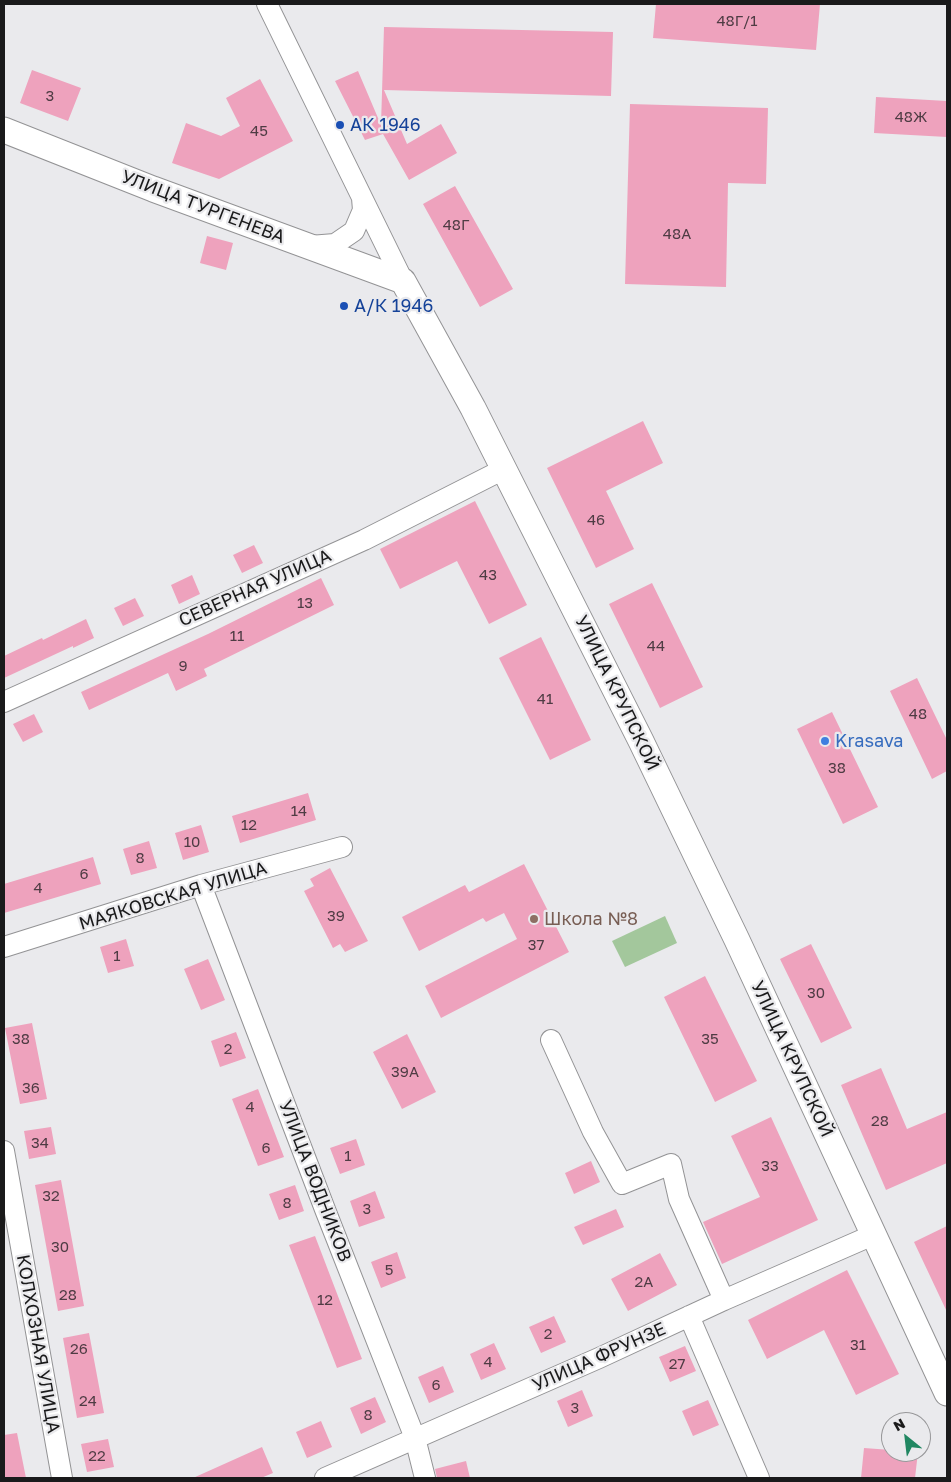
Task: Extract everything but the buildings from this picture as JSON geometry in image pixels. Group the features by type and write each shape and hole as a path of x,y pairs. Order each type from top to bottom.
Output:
{"street":[{"name":"УЛИЦА КРУПСКОЙ","path":"267,4 403,281 473,408 641,741 737,940 947,1393"},
{"name":"УЛИЦА ТУРГЕНЕВА","path":"4,130 153,189 403,281"},
{"path":"306,246 335,244 354,231 363,210 362,198"},
{"name":"СЕВЕРНАЯ УЛИЦА","path":"4,702 364,540 504,469"},
{"name":"МАЯКОВСКАЯ УЛИЦА","path":"4,947 201,885 342,847"},
{"name":"УЛИЦА ВОДНИКОВ","path":"201,885 415,1438 425,1478"},
{"path":"552,1040 593,1132 622,1184 671,1164 679,1199 724,1300"},
{"name":"КОЛХОЗНАЯ УЛИЦА","path":"4,1151 62,1478"},
{"name":"УЛИЦА ФРУНЗЕ","path":"324,1478 599,1358 724,1300 873,1235"},
{"path":"689,1316 759,1478"}],"green space":[{"path":"665,916 677,943 625,967 612,941"}],"place":[{"name":"АК 1946","path":"340,125"},
{"name":"А/К 1946","path":"344,306"},
{"name":"Krasava","path":"825,741"},
{"name":"Школа №8","path":"534,919"}]}
